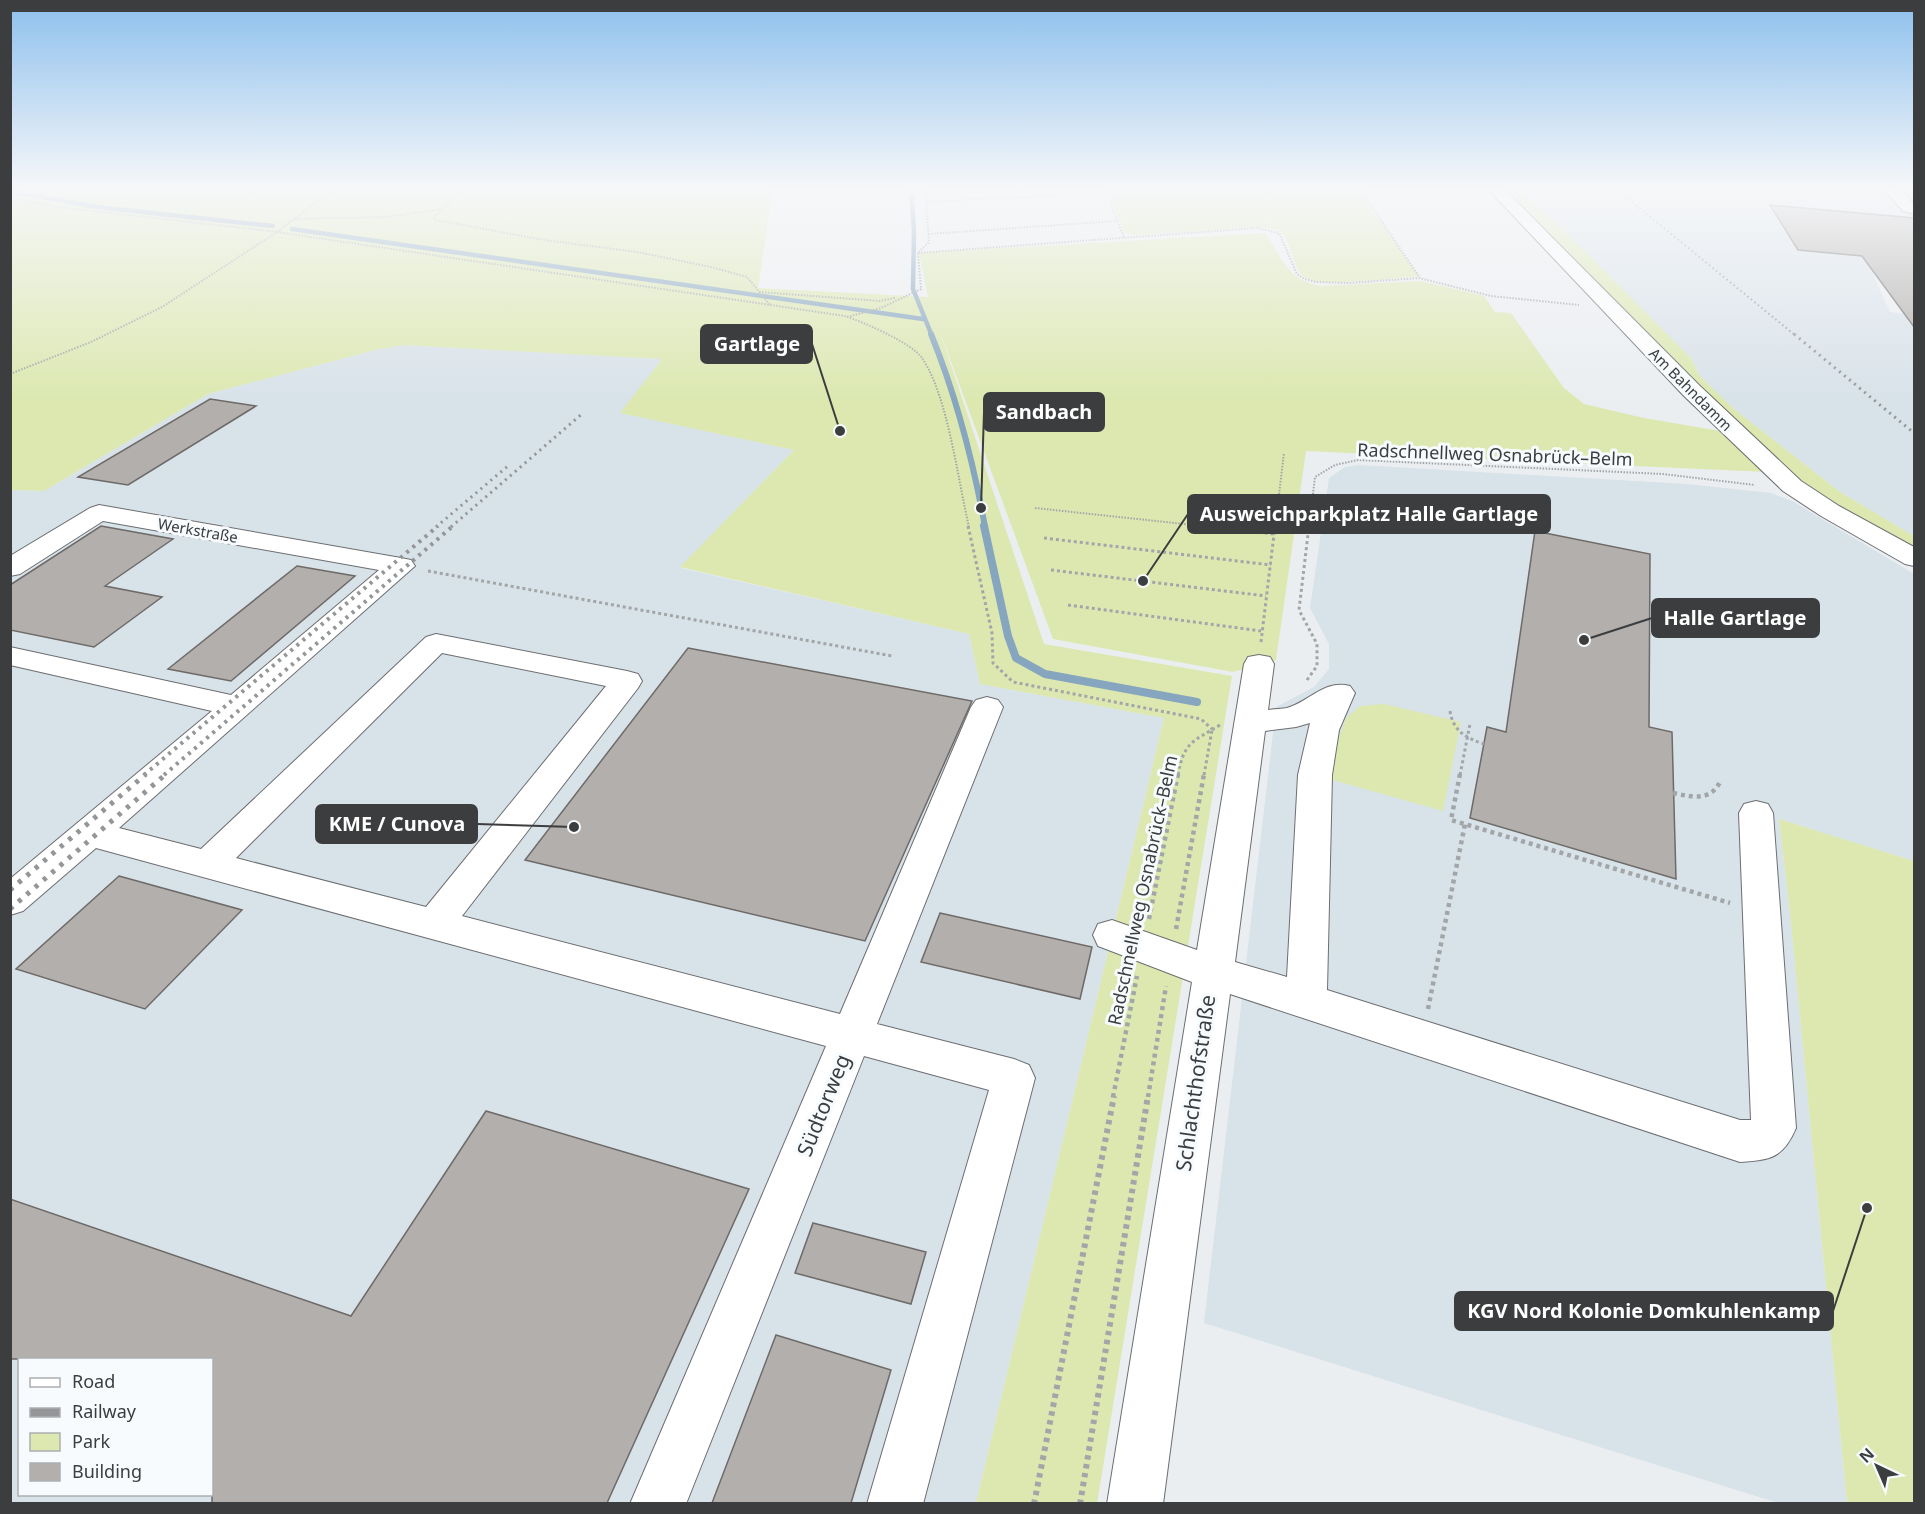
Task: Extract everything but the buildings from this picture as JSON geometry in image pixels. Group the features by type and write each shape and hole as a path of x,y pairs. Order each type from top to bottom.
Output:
{"street":[{"name":"Am Bahndamm","path":"1564,259 1692,391 1792,486 1821,506 1914,558"},
{"name":"Werkstraße","path":"10,568 99,513 400,566"},
{"path":"10,901 400,566"},
{"path":"207,864 436,643 627,681 434,925"},
{"name":"Schlachthofstraße","path":"1135,1503 1212,972 1237,720 1260,647"},
{"path":"10,656 237,706"},
{"path":"1237,720 1296,717 1339,693 1323,730 1315,775 1306,1000"},
{"name":"Südtorweg","path":"658,1503 987,707"},
{"path":"1142,947 1212,972 1306,1000 1740,1140 1763,1140 1774,1128 1756,813"},
{"path":"89,833 1014,1078 896,1503"}],"path":[{"path":"10,374 90,342 162,307 236,259"},
{"path":"457,259 846,317 873,325 921,357 941,401 992,633 993,663 1013,682 1201,719 1237,720 1142,947 1080,1503"},
{"path":"670,259 747,277 770,305"},
{"path":"846,317 881,308 921,289 918,259"},
{"path":"1290,259 1299,278 1311,282 1330,284 1420,278 1512,299 1613,308"},
{"path":"1407,259 1420,278"},
{"path":"759,292 880,300 900,298"},
{"path":"1068,605 1260,647 1284,453"},
{"name":"Radschnellweg Osnabrück–Belm","path":"1305,684 1317,666 1317,644 1299,610 1315,477 1325,468 1337,463 1358,460 1663,474 1752,485 1792,486"},
{"path":"1035,508 1274,534"},
{"path":"1044,538 1271,565"},
{"path":"400,566 892,656"},
{"path":"1052,570 1266,596"},
{"path":"1450,711 1450,721 1457,731 1484,744"},
{"name":"Radschnellweg Osnabrück–Belm","path":"1034,1503 1142,947 1182,754 1191,742 1237,720"},
{"path":"1470,724 1451,820 1762,912"},
{"path":"1673,793 1691,797 1709,797 1718,790 1722,780"},
{"path":"1422,1037 1466,824"}],"shaded area":[{"path":"1592,259 1914,259 1914,263 1866,259 1890,312 1914,315 1914,536 1840,492 1734,409 1700,376 1691,358"},
{"path":"404,345 663,359 621,413 794,450 681,568 969,634 980,684 1164,718 976,1503 11,1504 11,490 44,491 208,394 375,350"},
{"path":"1358,465 1687,484 1771,493 1792,501 1914,574 1914,861 1779,819 1847,1503 1778,1503 1204,1323 1276,707 1314,687 1329,669 1329,644 1310,608 1329,478 1345,467"}],"green space":[{"path":"11,259 762,259 758,288 928,297 920,259 1281,259 1300,279 1321,286 1421,281 1484,296 1495,312 1511,313 1564,388 1584,404 1644,418 1726,432 1767,472 1306,451 1276,660 1233,672 1053,639 939,329 1044,644 1232,676 1097,1504 976,1503 1164,718 980,684 969,634 680,567 794,450 620,413 662,359 404,345 375,350 208,394 44,491 11,490"},
{"path":"1293,259 1407,259 1419,276 1343,282 1315,281 1302,275"},
{"path":"1570,259 1592,259 1691,358 1700,376 1734,409 1840,492 1914,536 1914,554 1813,496"},
{"path":"1384,704 1461,722 1443,811 1329,779 1326,772 1346,718 1360,706"},
{"path":"1779,819 1914,861 1914,1503 1847,1503"}],"waterway":[{"path":"500,259 923,319"},
{"path":"914,259 913,289 932,336"},
{"path":"931,334 963,429 985,527"},
{"path":"984,526 1008,636 1016,658 1045,674 1197,702"}],"railway":[{"path":"1701,259 1796,336"},
{"path":"1794,334 1914,433"},
{"path":"451,527 583,413"},
{"path":"436,527 509,465"},
{"path":"144,775 438,526"},
{"path":"164,775 453,526"},
{"path":"10,890 146,774"},
{"path":"10,909 166,774"}],"place":[{"name":"Gartlage","path":"840,431"},
{"name":"Sandbach","path":"981,508"},
{"name":"Ausweichparkplatz Halle Gartlage","path":"1143,581"},
{"name":"Halle Gartlage","path":"1584,640"},
{"name":"KME / Cunova","path":"574,827"},
{"name":"KGV Nord Kolonie Domkuhlenkamp","path":"1867,1208"}]}
